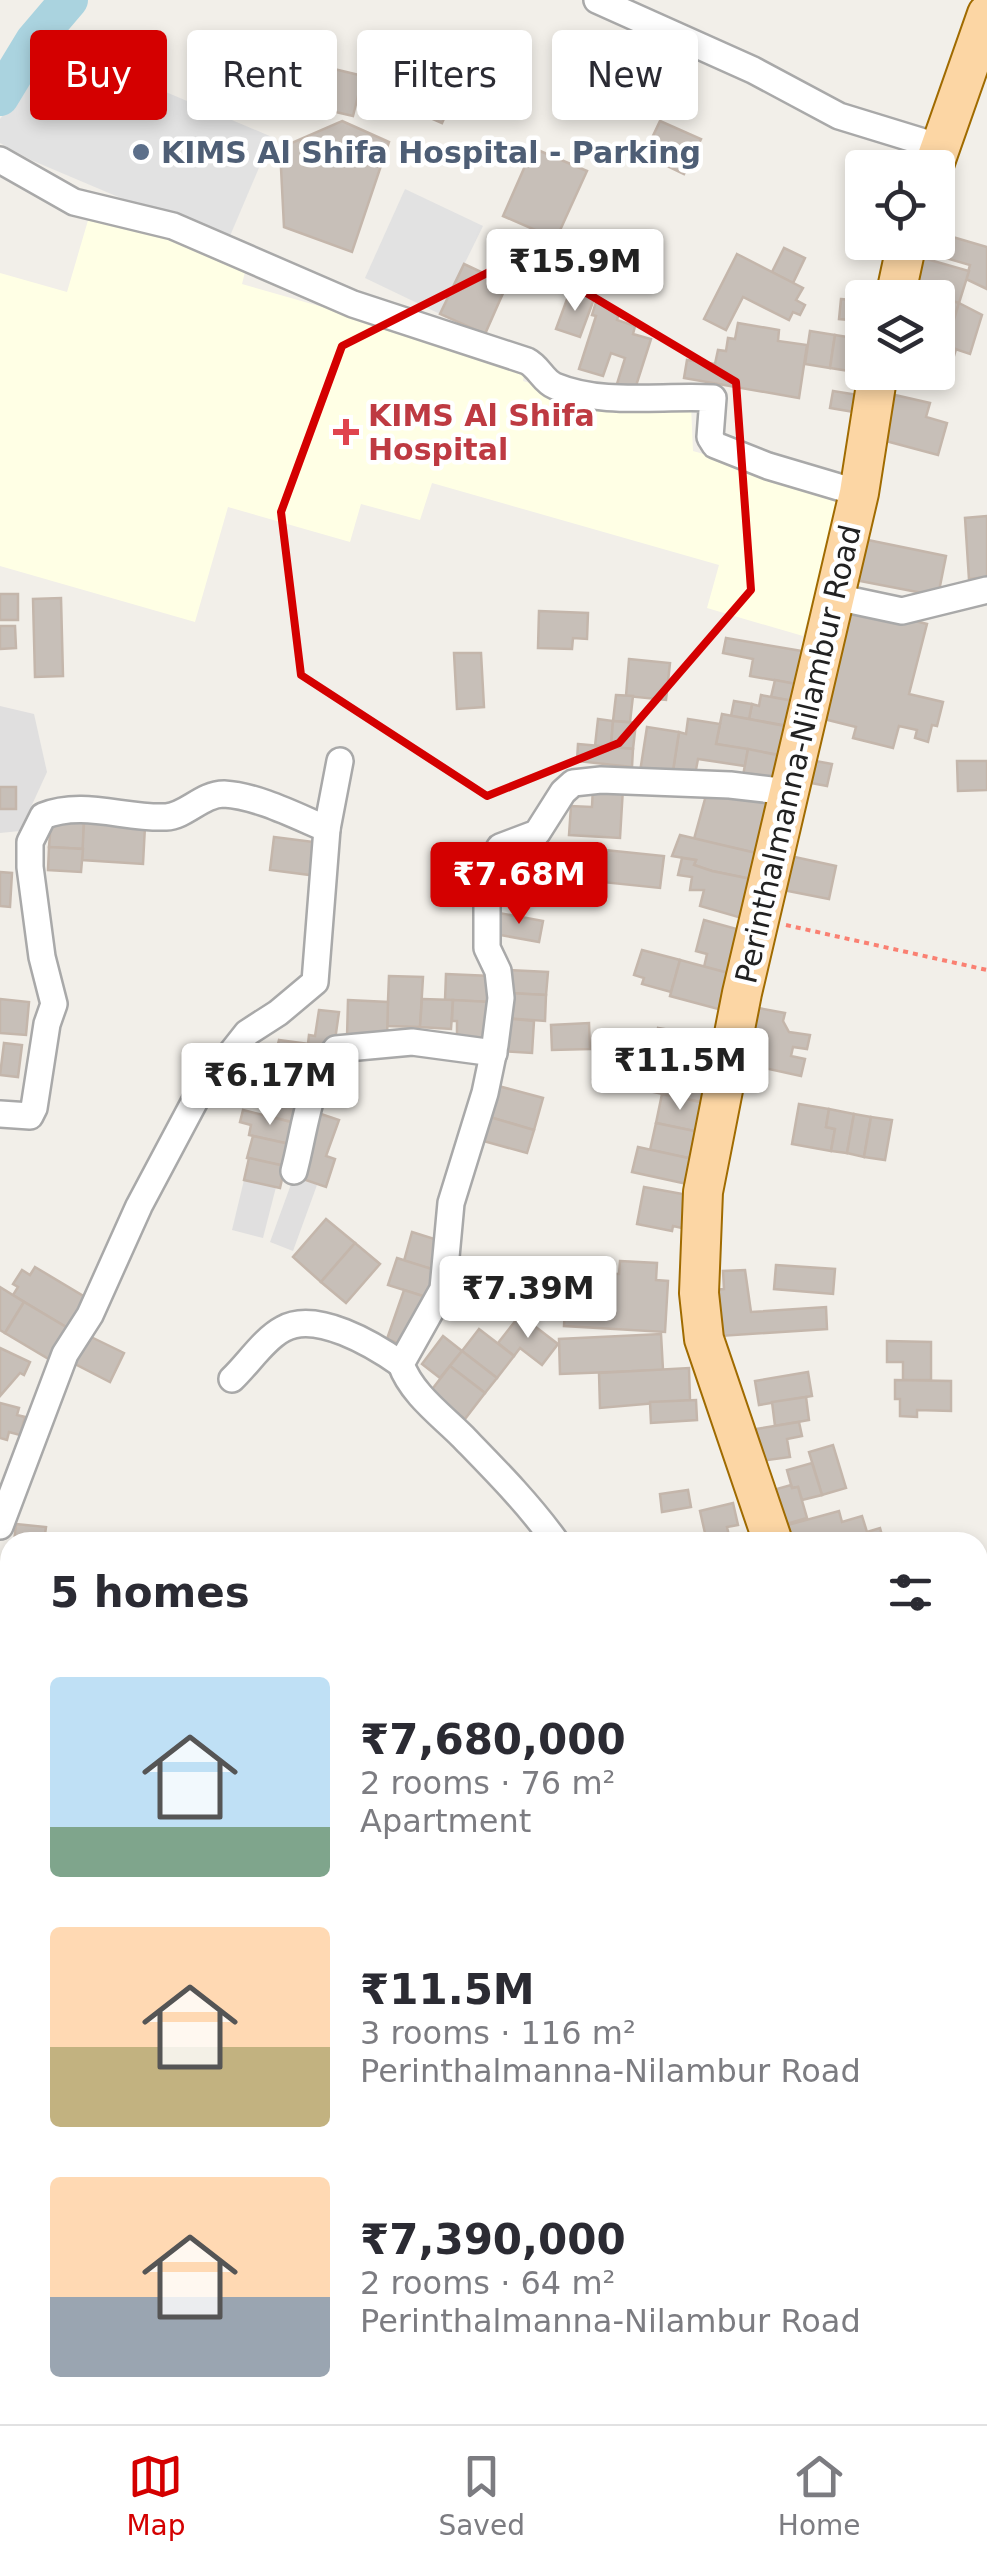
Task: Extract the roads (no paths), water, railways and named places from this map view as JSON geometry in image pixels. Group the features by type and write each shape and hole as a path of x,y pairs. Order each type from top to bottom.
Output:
{"main road":[{"path":"938,150 987,14"},
{"name":"Perinthalmanna-Nilambur Road","path":"771,1532 704,1340 698,1292 703,1192 742,993 860,493 875,390"}],"street":[{"path":"597,0 753,70 839,116 919,150"},
{"path":"0,160 74,202 173,226 352,304 526,361 537,366 549,384 607,398 712,398 710,437 714,445 768,466 860,493"},
{"path":"836,597 902,611 987,590"},
{"path":"0,1526 65,1354 90,1315 139,1206 198,1095 247,1034 315,982 327,829 340,761"},
{"path":"400,1364 444,1289 451,1203 494,1053 502,998 498,971 487,948 487,880 500,847 536,833 573,783 601,780 789,792"},
{"path":"0,1114 30,1116 34,1108 46,1024 54,1004 42,957 30,866 30,842 43,816 78,808 170,817 221,794 260,803 327,829"},
{"path":"294,1171 315,1082 336,1049 412,1042 494,1053"},
{"path":"232,1380 274,1336 297,1324 357,1337 400,1364 404,1376 532,1508 549,1532"}],"waterway":[{"path":"0,97 34,41 69,0"}],"place":[{"name":"KIMS Al Shifa Hospital - Parking","path":"141,152"},
{"name":"KIMS Al Shifa Hospital","path":"346,432"}]}
